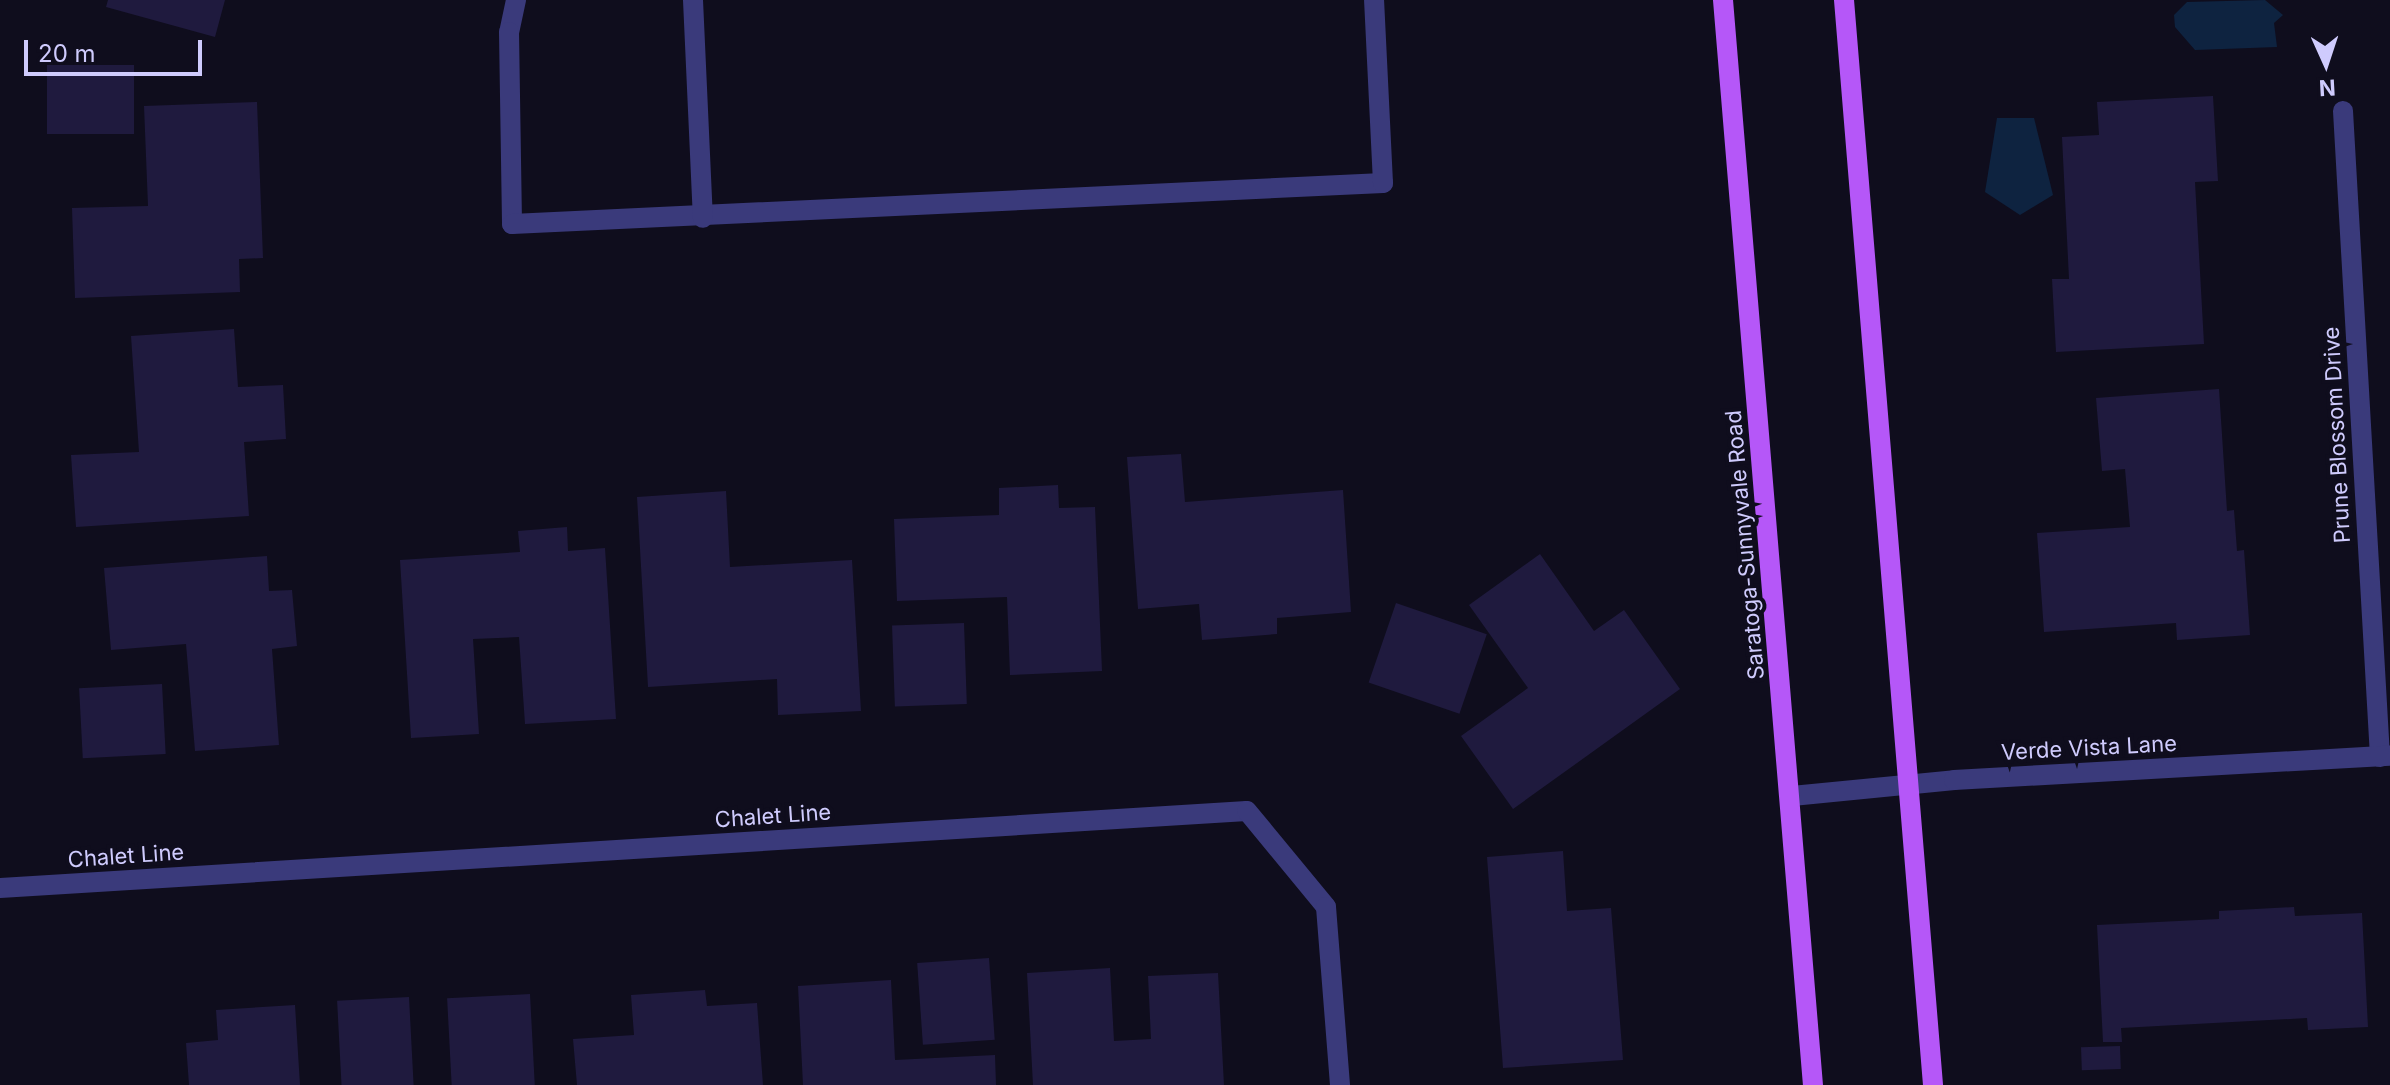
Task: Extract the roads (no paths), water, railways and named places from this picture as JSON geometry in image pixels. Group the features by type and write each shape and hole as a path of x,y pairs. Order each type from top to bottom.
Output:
{"main road":[{"name":"Saratoga-Sunnyvale Road","path":"1723,0 1792,796 1813,1085"},
{"path":"1844,0 1912,783 1933,1085"}],"street":[{"path":"516,0 509,32 512,224 703,218 1383,183 1374,0"},
{"path":"693,0 703,218"},
{"name":"Prune Blossom Drive","path":"2343,111 2385,756"},
{"name":"Verde Vista Lane","path":"1792,796 1912,783 2385,756"},
{"name":"Chalet Line","path":"0,888 1247,811 1326,907 1340,1085"}],"water":[{"path":"2265,0 2283,15 2274,23 2277,47 2195,50 2175,27 2174,15 2187,2"},
{"path":"1997,118 2034,118 2053,195 2020,215 1985,192"}]}
